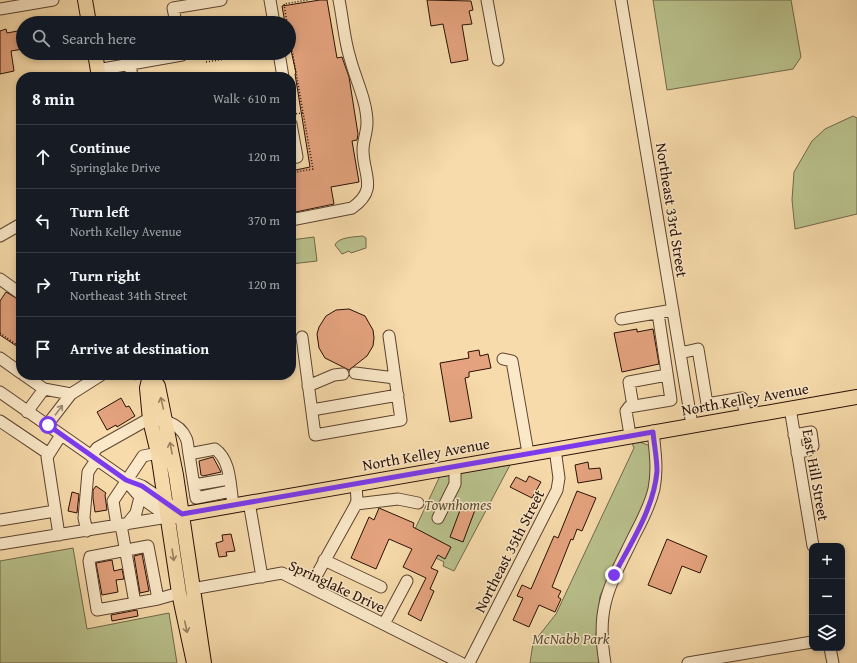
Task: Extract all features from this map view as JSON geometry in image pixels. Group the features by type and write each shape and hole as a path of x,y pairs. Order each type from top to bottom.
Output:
{"main road":[{"path":"86,0 88,16"},
{"path":"95,60 98,72"},
{"path":"149,380 147,388 150,420 158,453 168,517 204,663"},
{"path":"153,380 158,386 176,475 182,514 186,591 194,663"},
{"name":"North Kelley Avenue","path":"168,517 232,498 249,502 857,397"}],"street":[{"path":"0,9 53,0"},
{"path":"175,16 174,8 177,4 221,0"},
{"path":"270,0 273,16"},
{"path":"296,219 352,208 359,203 366,194 368,187 363,150 367,122 364,104 349,56 339,0"},
{"path":"487,0 498,60"},
{"name":"Northeast 33rd Street","path":"622,0 692,425"},
{"path":"102,72 130,64 153,60"},
{"path":"280,60 282,72"},
{"path":"130,64 131,72"},
{"path":"0,236 16,227"},
{"path":"0,279 16,290"},
{"path":"621,319 673,310"},
{"path":"630,435 626,411 629,407 671,400 658,313"},
{"path":"302,337 315,434 401,420 389,336"},
{"path":"680,353 698,349 707,404 742,398 746,416"},
{"path":"0,358 16,369"},
{"path":"503,360 512,361 528,453"},
{"path":"355,373 395,378"},
{"path":"308,386 334,375 343,374"},
{"path":"633,406 629,382 667,376"},
{"path":"31,380 44,389 71,394"},
{"path":"48,425 71,394 93,380"},
{"path":"670,394 704,382"},
{"path":"28,412 44,389"},
{"path":"0,392 126,480 142,486 182,514"},
{"path":"312,410 398,395"},
{"name":"East Hill Street","path":"790,408 812,543"},
{"path":"0,421 49,454"},
{"path":"87,531 84,518 88,472 97,448 145,421 165,421 176,425 186,438 188,454 196,498 232,498 226,460 222,454 215,449 188,454"},
{"path":"605,663 601,635 602,611 614,575 652,497 657,470 653,432"},
{"path":"794,435 811,432 814,446 809,450 797,453"},
{"path":"59,535 47,457 61,435"},
{"name":"Northeast 35th Street","path":"470,663 557,490 559,478 555,449"},
{"path":"135,603 122,525 113,500 143,456 158,453"},
{"path":"438,518 455,484 454,466"},
{"path":"176,475 192,472"},
{"path":"194,485 229,479"},
{"path":"126,480 140,497 168,517"},
{"path":"310,587 356,504 356,483"},
{"path":"122,525 136,513 140,497"},
{"path":"356,504 398,499 418,503"},
{"path":"249,502 262,577"},
{"path":"0,520 55,510"},
{"name":"North Kelley Avenue","path":"0,544 168,517"},
{"path":"126,550 148,546 158,599"},
{"name":"Springlake Drive","path":"126,550 90,557 88,561 97,610 282,573 461,663"},
{"path":"324,560 381,587"},
{"path":"384,624 407,581"},
{"path":"688,663 809,643"},
{"path":"831,651 833,663"}],"path":[{"path":"286,16 284,4 308,0"},
{"path":"206,62 219,60"},
{"path":"294,60 296,72"},
{"path":"296,73 313,169 296,172"},
{"path":"296,114 303,113"},
{"path":"0,333 16,344"}],"green space":[{"path":"653,0 791,0 801,57 793,69 667,90"},
{"path":"853,116 857,118 857,214 795,229 792,200 794,172 812,141 825,129"},
{"path":"363,236 366,238 366,248 351,253 349,251 342,254 335,245 339,240"},
{"path":"314,237 317,261 296,263 296,239"},
{"name":"McNabb Park","path":"640,442 650,446 652,467 647,498 600,596 596,635 600,663 530,663 533,643 556,614 634,448 632,443"},
{"name":"Townhomes","path":"510,465 454,571 443,566 444,562 408,544 440,476"},
{"path":"73,548 87,629 169,613 177,663 0,663 0,561"}],"building":[{"path":"327,0 337,58 342,57 349,77 358,134 357,140 352,141 359,182 331,187 334,204 296,212 296,170 310,167 293,60 296,60 296,16 284,16 282,6"},
{"path":"427,0 471,1 473,10 469,11 472,24 462,25 468,60 451,63 443,24 431,26"},
{"path":"6,29 7,33 16,31 16,50 11,51 14,71 0,74 0,31"},
{"path":"6,292 16,298 16,346 0,335 0,301"},
{"path":"349,309 365,316 373,330 374,338 373,346 367,356 349,370 325,358 319,348 317,334 319,327 326,316 336,310"},
{"path":"637,329 637,332 653,329 659,364 622,372 614,333"},
{"path":"479,350 480,356 488,354 491,368 469,372 469,377 465,378 472,418 450,422 440,363 469,358 468,352"},
{"path":"121,398 126,407 129,406 135,416 117,427 116,425 107,430 97,412"},
{"path":"213,457 221,472 203,476 201,475 199,461"},
{"path":"588,462 589,469 600,468 602,479 578,483 575,465"},
{"path":"529,476 541,482 532,498 510,487 516,477 526,482"},
{"path":"96,486 106,493 107,510 95,512 93,490"},
{"path":"577,491 596,498 582,531 577,529 573,540 571,539 552,587 561,591 558,597 561,599 555,612 539,605 529,627 513,620 523,598 517,596 522,585 531,589 554,536 558,538"},
{"path":"72,492 79,494 77,513 68,511"},
{"path":"462,505 475,510 463,542 450,537"},
{"path":"379,508 414,523 413,527 451,547 445,559 438,555 431,568 438,571 430,589 434,591 421,621 408,614 426,578 403,567 412,549 389,539 376,569 351,558 369,517 374,520"},
{"path":"231,534 235,551 226,552 227,556 219,557 216,543 223,541 222,535"},
{"path":"667,539 707,556 700,573 682,566 671,594 648,585"},
{"path":"142,554 149,591 140,593 134,556"},
{"path":"112,560 114,571 122,569 124,579 116,580 118,592 102,595 96,563"},
{"path":"137,610 138,616 112,621 111,615"}],"route":[{"path":"48,425 126,480 142,486 182,514 653,432 657,470 654,490 650,504 614,575"}]}
